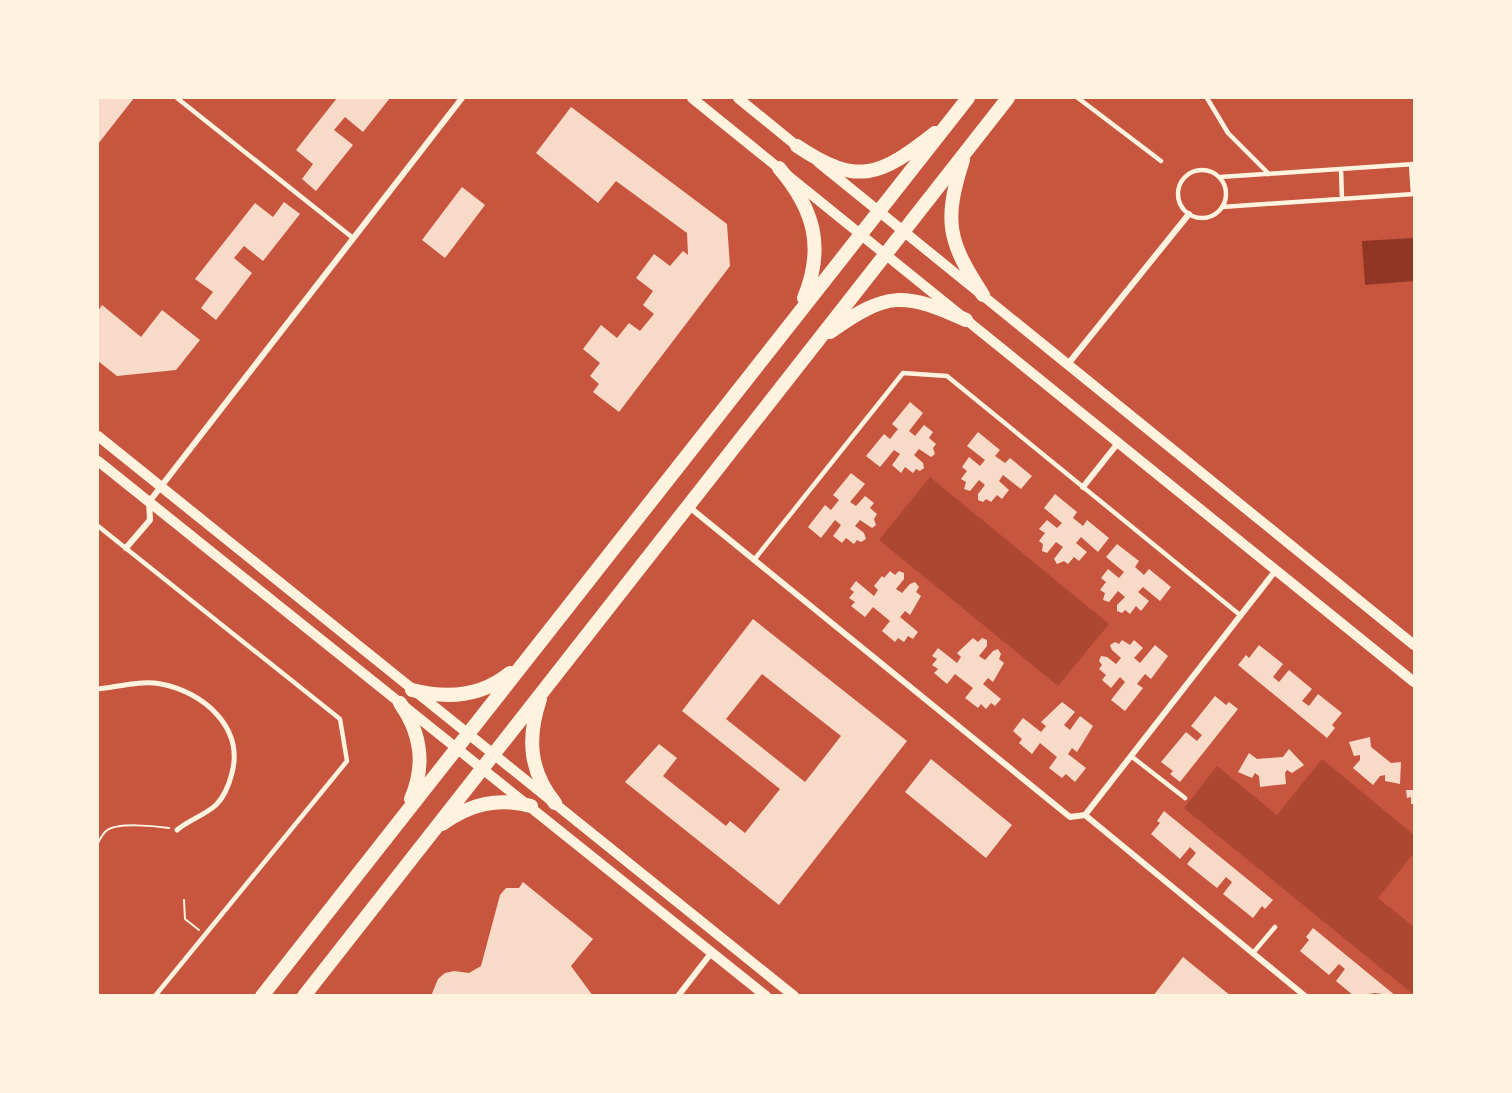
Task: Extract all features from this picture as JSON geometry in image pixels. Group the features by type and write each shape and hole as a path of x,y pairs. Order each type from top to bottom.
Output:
{"main road":[{"path":"262,996 969,98"},
{"path":"304,996 1008,98"},
{"path":"798,146 825,165 845,171 864,172 897,159 933,134 956,113"},
{"path":"966,150 952,195 951,230 961,259 983,296"},
{"path":"779,168 795,187 805,205 815,239 811,280 796,316"},
{"path":"816,342 866,308 900,299 918,300 966,320"},
{"path":"412,690 444,697 476,692 502,680 524,663"},
{"path":"544,689 533,724 531,754 542,788 555,803"},
{"path":"395,826 412,798 419,777 421,757 414,726 400,703"},
{"path":"429,834 454,816 478,805 507,801 531,806"}],"street":[{"path":"126,548 150,520 149,502 462,98"},
{"path":"692,98 1414,682"},
{"path":"738,98 1414,645"},
{"path":"1068,364 1189,214"},
{"path":"98,436 794,996"},
{"path":"1083,487 1118,443"},
{"path":"98,461 766,996"},
{"path":"687,506 1070,818 1085,815 1275,570"},
{"path":"98,689 139,683 160,684 184,691 211,709 226,723 234,749 234,766 228,788 216,805 177,830"},
{"path":"1085,815 1305,996"},
{"path":"678,996 712,952"}],"lane":[{"path":"177,98 353,238"},
{"path":"1078,98 1161,161"},
{"path":"1207,98 1228,133 1247,155 1269,174"},
{"path":"1413,164 1414,194 1222,207 1210,216 1196,217 1189,214 1180,202 1179,194 1183,180 1197,171 1205,170 1220,177 1269,174 1413,164"},
{"path":"1341,169 1342,199"},
{"path":"1220,177 1226,192 1222,207"},
{"path":"754,560 903,373 947,376 1240,615"},
{"path":"98,526 340,719 347,761 155,996"},
{"path":"1131,756 1185,798"},
{"path":"1253,953 1275,927"}],"path":[{"path":"98,843 107,830 115,827 153,825 177,830"},
{"path":"184,900 185,919 205,935"}],"shaded area":[{"path":"1414,238 1414,281 1365,285 1362,241"},
{"path":"930,477 1109,624 1058,686 879,540"},
{"path":"1322,759 1414,835 1414,853 1378,898 1414,927 1414,995 1184,808 1217,766 1277,815"}],"building":[{"path":"98,98 134,98 98,144"},
{"path":"337,98 390,98 363,132 345,117 334,130 353,145 316,191 302,179 313,164 296,150"},
{"path":"571,107 727,224 730,266 619,412 593,392 599,384 590,376 600,363 583,349 601,325 617,338 629,323 640,331 654,314 643,305 653,291 636,278 654,254 670,266 683,251 688,255 687,233 616,181 598,203 536,153"},
{"path":"462,187 485,205 445,258 422,240"},
{"path":"284,202 300,214 263,261 244,246 234,258 252,273 216,320 201,308 213,292 195,279 255,203 273,217"},
{"path":"102,305 141,337 162,310 200,340 176,370 117,376 98,361 98,311"},
{"path":"910,402 923,413 909,431 915,436 924,425 933,432 929,438 936,444 933,448 935,454 931,457 919,449 914,455 923,463 924,468 920,471 916,469 913,473 905,467 901,473 892,465 900,454 894,450 880,467 866,456 884,434 890,439 898,429 892,424"},
{"path":"978,432 1000,450 995,456 1005,463 1010,458 1032,476 1021,489 1003,475 999,481 1009,490 1002,499 997,495 991,502 986,499 983,502 978,500 978,494 985,485 979,480 970,491 964,489 966,482 961,479 967,471 962,467 969,457 980,466 985,460 967,446"},
{"path":"851,473 865,484 850,502 856,506 865,496 874,503 870,508 877,514 874,519 876,525 872,528 860,520 855,526 864,533 866,539 861,542 857,540 854,544 846,538 842,543 833,536 841,525 835,520 821,538 808,527 825,505 831,510 839,500 833,495"},
{"path":"1055,494 1077,512 1073,518 1083,526 1087,520 1109,538 1098,552 1081,537 1076,543 1087,552 1079,561 1074,557 1068,564 1064,561 1057,564 1054,559 1063,547 1056,542 1047,553 1042,551 1043,544 1039,541 1045,533 1039,529 1047,520 1057,528 1062,523 1044,508"},
{"path":"1117,544 1139,561 1135,567 1144,575 1149,569 1171,587 1160,601 1143,587 1138,592 1149,601 1141,611 1136,606 1130,614 1125,610 1122,613 1117,611 1117,605 1125,597 1118,591 1109,602 1103,600 1105,593 1100,590 1106,582 1101,578 1108,569 1119,578 1124,572 1106,557"},
{"path":"890,571 895,575 899,571 904,573 904,579 896,589 902,593 915,582 919,587 916,592 921,596 910,615 905,611 900,617 918,632 913,639 908,636 904,642 898,638 895,642 882,631 890,621 873,607 865,617 851,606 855,602 849,598 854,592 850,589 856,581 874,596 878,590 874,586 882,576 884,578"},
{"path":"753,619 907,741 779,905 625,782 659,744 677,758 663,776 726,826 730,821 745,833 780,789 682,711","holes":["762,674 841,736 805,782 726,719"]},
{"path":"973,638 978,642 982,638 987,640 987,646 979,656 985,660 998,649 1001,654 999,659 1004,663 993,682 988,678 983,684 1001,699 995,706 991,703 986,709 981,704 978,708 965,698 973,688 955,674 947,684 934,673 938,669 932,665 937,659 932,656 938,648 957,663 961,657 957,653"},
{"path":"1122,640 1130,645 1134,640 1143,648 1134,658 1140,663 1155,645 1168,656 1151,679 1145,674 1137,684 1143,688 1125,711 1111,700 1125,682 1120,677 1111,688 1102,680 1106,675 1099,669 1102,665 1099,661 1101,656 1107,657 1116,664 1121,658 1110,645 1115,642 1119,644"},
{"path":"1259,645 1283,664 1273,677 1279,682 1289,670 1312,689 1302,701 1309,706 1318,694 1342,713 1332,725 1335,728 1327,738 1238,665 1246,655 1249,658"},
{"path":"1215,696 1226,705 1229,702 1238,709 1180,782 1170,774 1173,771 1161,762 1186,732 1197,741 1202,735 1191,726"},
{"path":"1062,702 1075,712 1064,725 1070,730 1080,716 1093,726 1077,752 1072,748 1068,754 1086,768 1075,782 1066,774 1062,778 1049,768 1057,757 1040,743 1032,754 1019,743 1022,739 1013,731 1023,718 1041,732 1046,726 1041,722"},
{"path":"1370,737 1371,747 1391,763 1401,762 1400,784 1385,781 1385,775 1380,776 1373,785 1353,768 1360,760 1360,755 1354,756 1349,742"},
{"path":"1289,749 1304,765 1292,773 1287,770 1286,784 1260,787 1259,776 1255,773 1252,778 1238,772 1249,753 1257,759 1283,757"},
{"path":"931,759 1012,825 986,858 905,792"},
{"path":"1406,790 1414,790 1414,804 1411,804 1411,797 1407,798"},
{"path":"1164,811 1273,900 1265,909 1262,906 1253,918 1223,894 1232,882 1226,877 1217,888 1187,864 1196,853 1190,847 1180,859 1151,834 1160,823 1157,821"},
{"path":"523,882 593,939 571,966 593,996 431,996 438,979 445,973 454,971 469,973 481,966 500,895 506,888 519,888"},
{"path":"1313,928 1396,996 1375,993 1354,996 1336,981 1345,969 1339,964 1329,975 1300,951 1309,940 1306,937"},
{"path":"1183,957 1231,996 1153,996"}]}
